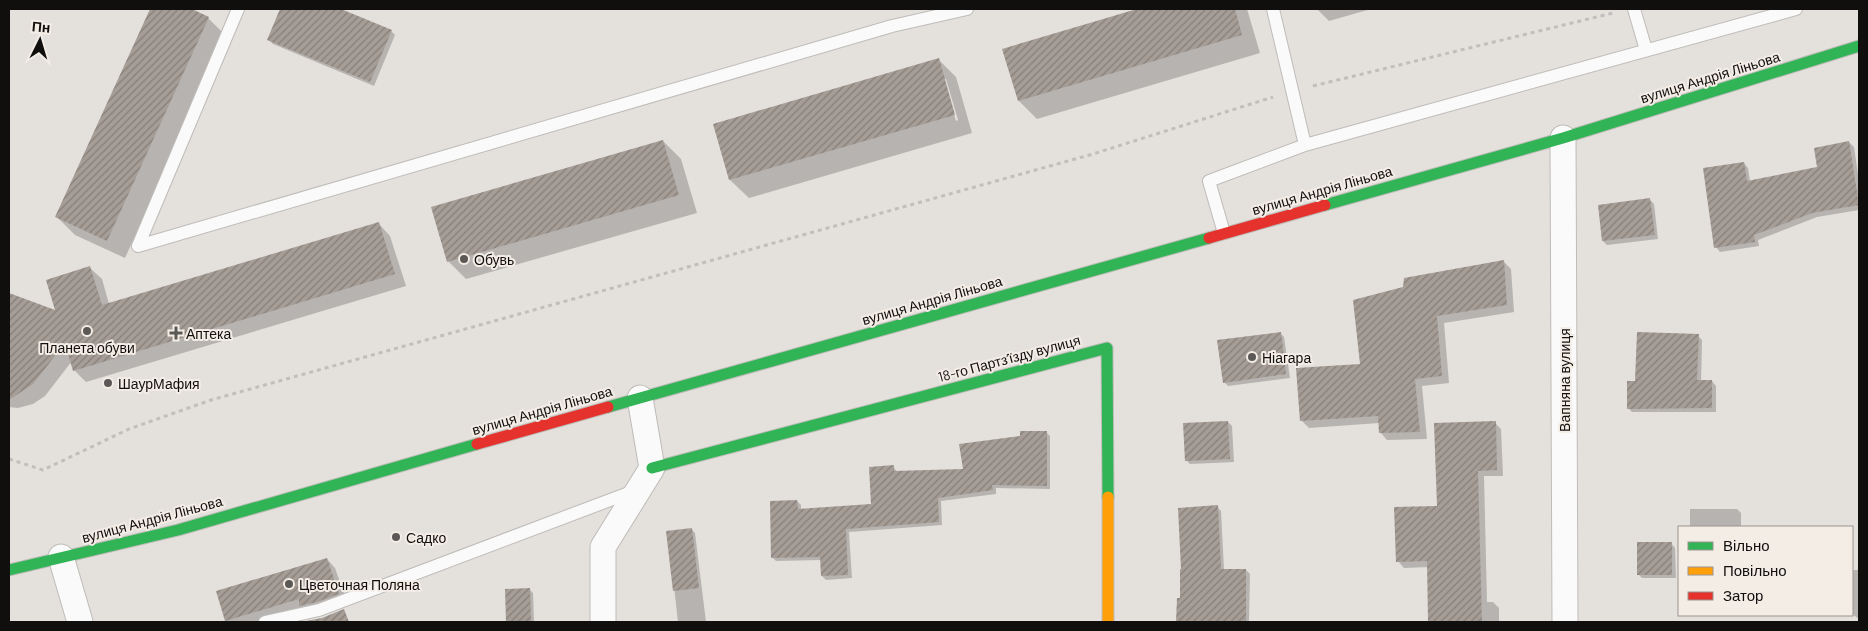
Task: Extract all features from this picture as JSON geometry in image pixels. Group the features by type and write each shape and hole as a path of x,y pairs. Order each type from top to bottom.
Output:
{"main road":[{"name":"вулиця Андрія Ліньова","path":"9,570 178,530 1563,138 1859,46"},
{"name":"18-го Партз’їзду вулиця","path":"652,468 1108,348 1108,622"}],"street":[{"name":"Вапняна вулиця","path":"1563,138 1565,622"},
{"path":"602,622 603,547 652,468 640,398"},
{"path":"62,558 80,622"}],"lane":[{"path":"238,9 138,246 892,26 967,9"},
{"path":"1273,9 1294,91 1305,145"},
{"path":"1634,9 1646,50"},
{"path":"1224,233 1209,181 1305,145 1796,9"},
{"path":"265,622 319,610 639,490"}],"path":[{"path":"9,459 43,470 130,429 211,400 1083,156 1294,91 1621,11"}],"building":[{"path":"150,9 192,9 209,17 107,241 55,217"},
{"path":"280,9 341,9 392,30 370,82 267,40"},
{"path":"1137,9 1235,9 1242,35 1018,101 1002,49"},
{"path":"939,58 955,115 729,180 713,124"},
{"path":"663,140 679,195 447,262 431,207"},
{"path":"1849,141 1859,205 1812,213 1754,235 1755,242 1714,248 1703,168 1744,162 1747,181 1817,167 1814,148"},
{"path":"1650,198 1655,235 1602,241 1598,205"},
{"path":"379,222 395,274 73,371 65,343 33,384 9,400 9,293 55,310 46,280 90,266 102,305"},
{"path":"1504,260 1507,305 1437,316 1442,376 1415,379 1420,432 1379,433 1378,416 1300,421 1296,368 1360,364 1353,300 1403,287 1404,278"},
{"name":"Ніагара","path":"1281,332 1286,374 1223,383 1217,340"},
{"path":"1637,332 1699,334 1697,380 1712,380 1712,408 1627,409 1627,381 1635,381"},
{"path":"1228,421 1230,459 1185,461 1183,423"},
{"path":"1496,421 1497,470 1478,471 1482,622 1428,622 1427,561 1396,562 1394,507 1437,506 1434,423"},
{"path":"1020,431 1047,431 1047,486 992,485 993,490 938,498 939,522 846,529 848,575 821,576 820,557 771,558 770,501 797,500 798,509 871,504 869,467 894,465 894,471 963,469 959,444 1020,436"},
{"path":"1218,505 1221,569 1246,569 1246,622 1176,622 1177,598 1180,598 1181,569 1178,508"},
{"path":"692,528 699,588 673,591 666,531"},
{"path":"1637,542 1672,542 1672,575 1637,575"},
{"path":"327,558 339,594 299,606 299,599 225,621 216,591"},
{"path":"530,588 531,622 506,622 505,589"},
{"path":"344,609 349,622 301,622 322,618"}],"traffic: fast":[{"path":"1325,205 1563,138 1859,46"},
{"path":"608,407 1209,238"},
{"path":"652,468 1107,348 1108,497"},
{"path":"9,570 178,530 477,444"}],"traffic: slow":[{"path":"1108,497 1108,622"}],"traffic: jam":[{"path":"1209,238 1325,205"},
{"path":"477,444 608,407"}],"place":[{"name":"Обувь","path":"464,259"},
{"name":"Планета обуви","path":"87,331"},
{"name":"Аптека","path":"176,333"},
{"name":"Ніагара","path":"1252,357"},
{"name":"ШаурМафия","path":"108,383"},
{"name":"Садко","path":"396,537"},
{"name":"Цветочная Поляна","path":"289,584"}]}
